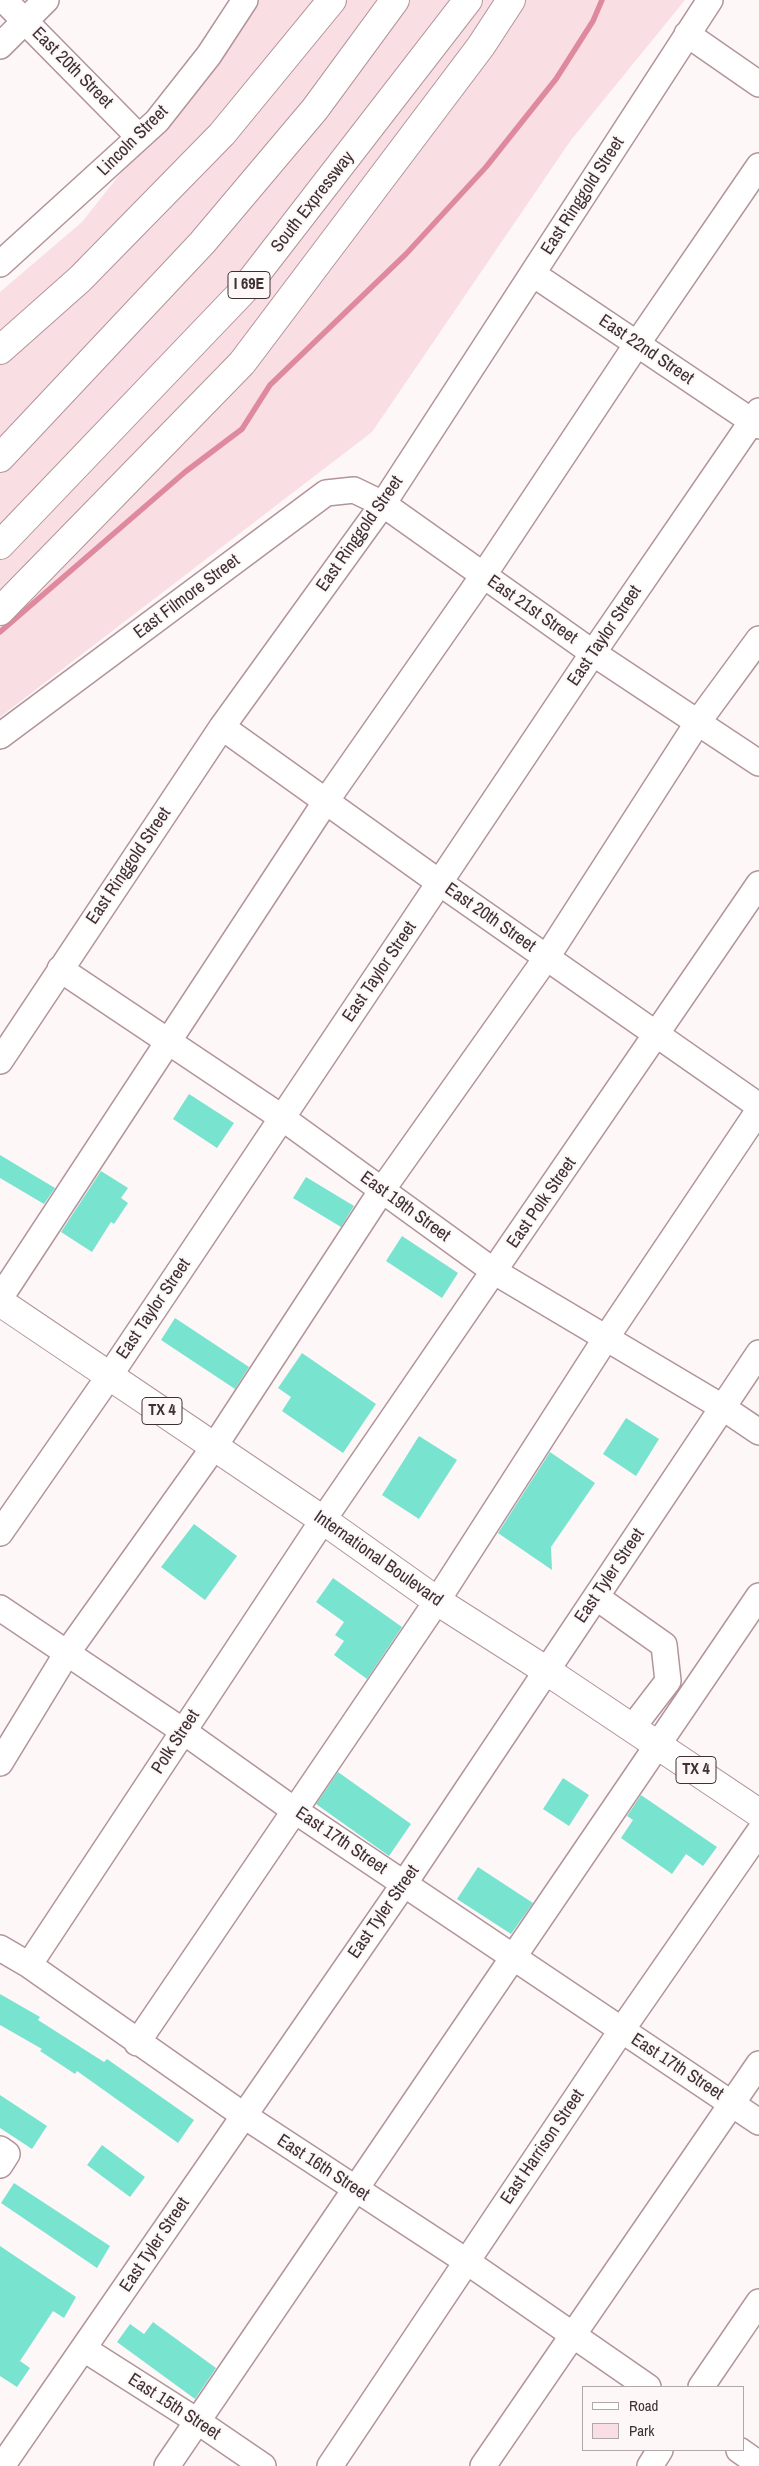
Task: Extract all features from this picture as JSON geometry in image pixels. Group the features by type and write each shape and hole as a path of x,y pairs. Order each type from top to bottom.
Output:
{"main road":[{"path":"0,350 80,279 222,134 332,0"},
{"path":"0,458 202,244 315,108 395,0"},
{"name":"South Expressway","path":"0,545 244,291 468,0"},
{"path":"0,611 242,363 469,61 511,0"},
{"name":"International Boulevard","path":"0,1302 324,1520 438,1602 547,1671 759,1813"}],"street":[{"name":"East 20th Street","path":"4,0 139,137"},
{"path":"0,46 46,0"},
{"name":"Lincoln Street","path":"0,264 157,121 209,55 245,0"},
{"name":"East Ringgold Street","path":"0,1061 222,727 383,504 710,0"},
{"path":"687,34 759,84"},
{"path":"0,1298 326,801 483,576 637,344 759,166"},
{"name":"East 22nd Street","path":"533,274 637,344 757,420"},
{"name":"East Taylor Street","path":"0,1533 110,1376 281,1117 593,653 757,420"},
{"name":"East Filmore Street","path":"0,736 326,493 354,490 383,504"},
{"name":"East 21st Street","path":"383,504 593,653 759,763"},
{"path":"0,1763 67,1654 214,1447 382,1190 546,957 698,722 759,639"},
{"name":"East 20th Street","path":"222,727 440,883 759,1106"},
{"name":"East Polk Street","path":"324,1520 658,1035 759,884"},
{"name":"East 19th Street","path":"60,969 281,1117 495,1272 722,1407 759,1432"},
{"path":"138,2042 294,1810 438,1602 606,1338 759,1110"},
{"name":"East Tyler Street","path":"2,2466 404,1884 759,1353"},
{"name":"Polk Street","path":"29,1965 324,1520"},
{"path":"167,2466 759,1596"},
{"path":"596,1597 664,1645 668,1681 632,1728"},
{"name":"East 17th Street","path":"0,1608 183,1731 294,1810 512,1958 759,2122"},
{"name":"East Harrison Street","path":"330,2466 621,2031 759,1832"},
{"name":"East 16th Street","path":"0,1948 29,1965 243,2115 466,2261 647,2386"},
{"path":"483,2466 759,2064"},
{"path":"0,2149 7,2154 0,2165"},
{"path":"702,2386 759,2302"},
{"name":"East 15th Street","path":"84,2348 263,2466"},
{"path":"650,2466 659,2451"},
{"path":"740,2451 759,2464"}],"green space":[{"path":"258,0 685,0 571,140 372,432 0,717 0,292 82,222"}],"building":[{"path":"189,1094 234,1123 217,1148 173,1119"},
{"path":"0,1155 55,1188 44,1204 0,1178"},
{"path":"101,1171 128,1188 121,1198 128,1203 114,1224 111,1222 92,1252 61,1232"},
{"path":"306,1177 354,1206 341,1227 293,1198"},
{"path":"402,1236 458,1273 442,1298 386,1261"},
{"path":"175,1318 249,1367 235,1389 161,1340"},
{"path":"302,1353 376,1404 343,1453 282,1411 291,1397 278,1388"},
{"path":"626,1418 659,1439 636,1476 603,1454"},
{"path":"419,1436 457,1460 419,1519 382,1495"},
{"path":"550,1452 595,1483 551,1547 552,1570 498,1533"},
{"path":"194,1524 237,1556 205,1600 161,1567"},
{"path":"333,1578 402,1627 367,1679 334,1655 344,1641 335,1635 344,1622 316,1602"},
{"path":"338,1772 411,1824 389,1856 316,1804"},
{"path":"563,1778 589,1795 569,1826 543,1809"},
{"path":"641,1795 717,1847 703,1866 686,1854 672,1874 621,1838 633,1820 627,1816"},
{"path":"478,1867 533,1903 511,1934 457,1899"},
{"path":"0,1994 40,2017 38,2020 104,2062 107,2059 194,2120 178,2143 77,2071 75,2074 40,2051 42,2049 0,2025"},
{"path":"0,2095 47,2126 32,2149 0,2128"},
{"path":"102,2145 145,2177 130,2197 87,2165"},
{"path":"14,2183 110,2246 97,2268 1,2203"},
{"path":"0,2246 76,2297 64,2318 53,2311 20,2361 30,2368 17,2387 0,2376"},
{"path":"153,2322 216,2368 195,2399 117,2342 130,2324 144,2334"}],"waterway":[{"path":"0,632 185,472 242,429 270,385 406,254 486,167 556,79 593,21 602,0"}]}
